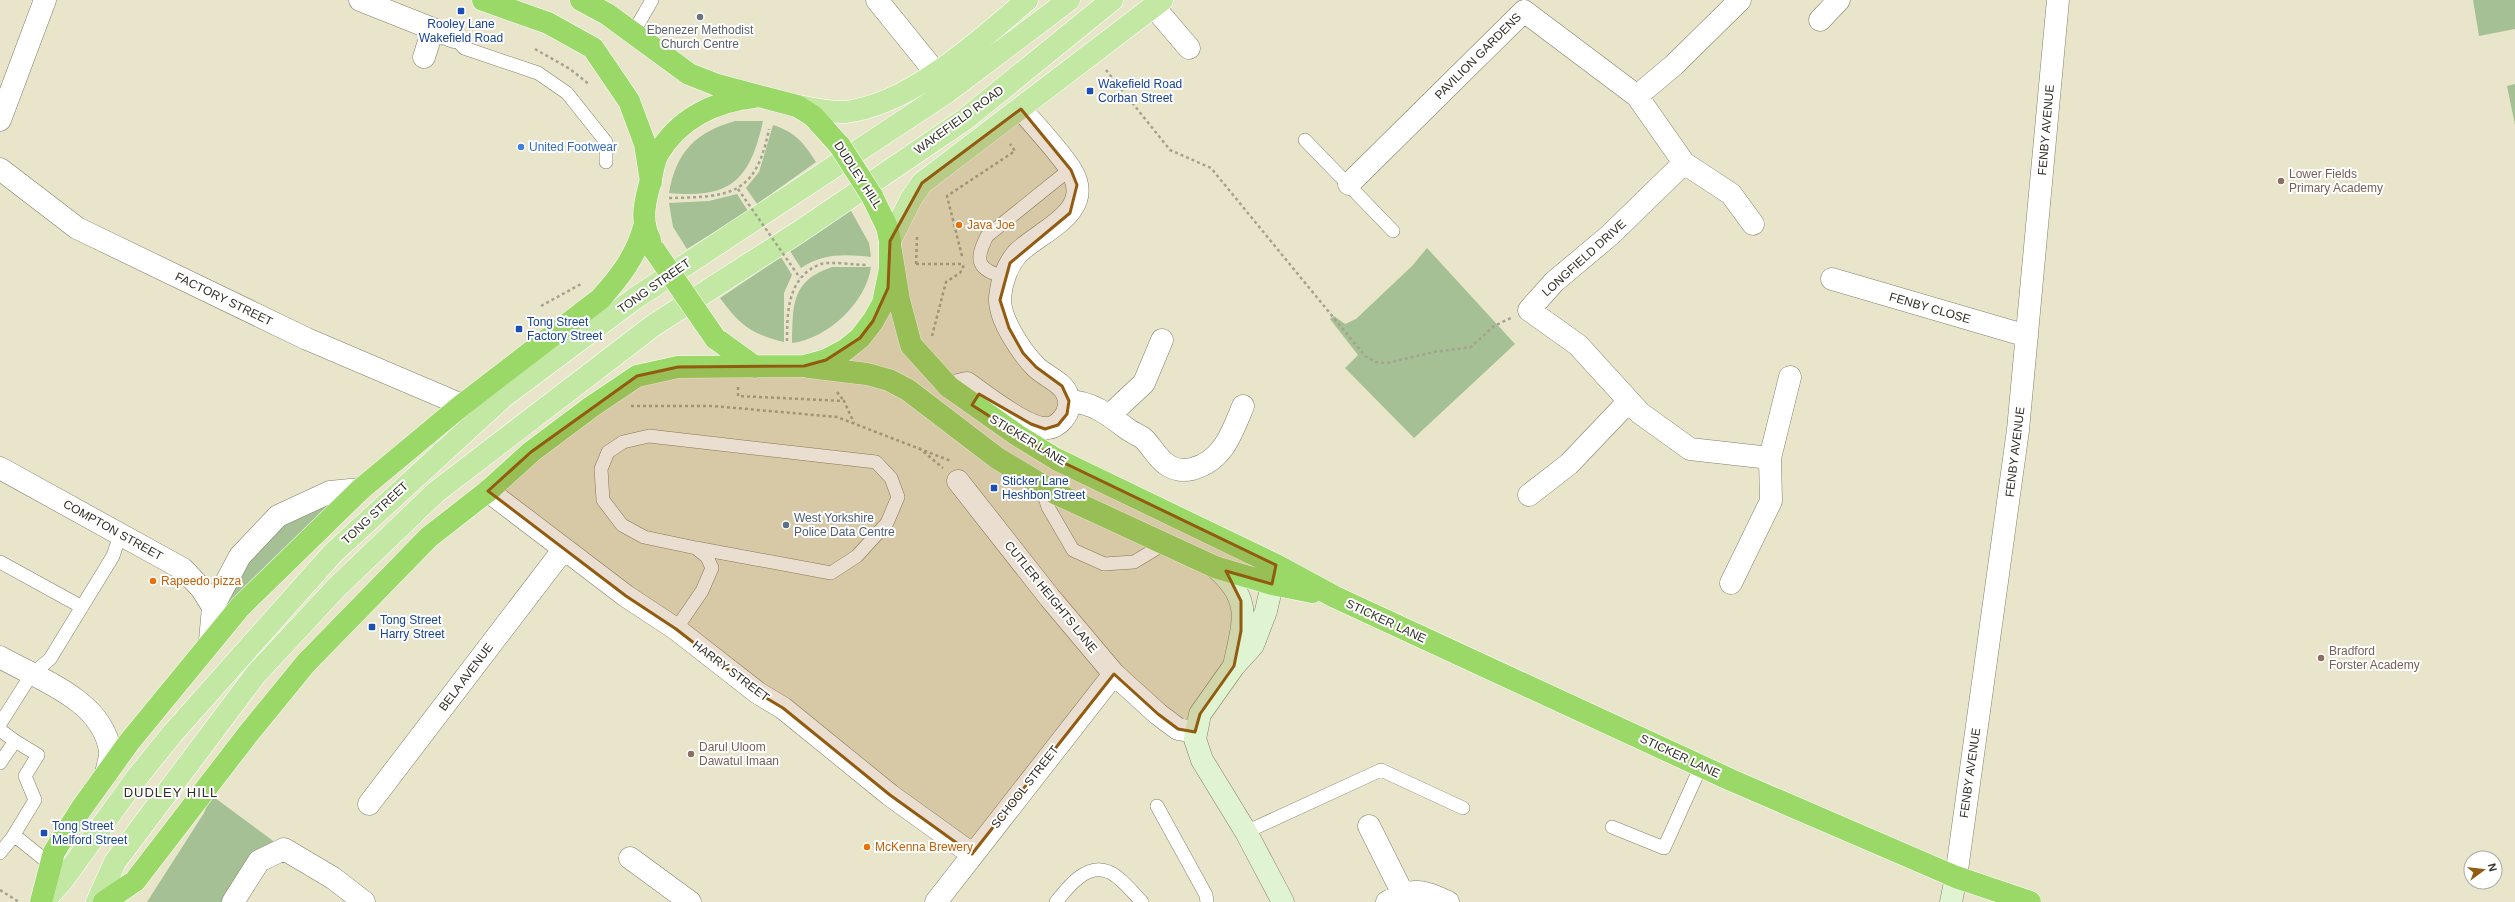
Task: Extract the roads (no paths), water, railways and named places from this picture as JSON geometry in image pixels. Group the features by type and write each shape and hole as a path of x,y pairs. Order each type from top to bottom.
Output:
{"highway":[{"path":"483,0 548,24 593,48 629,101 645,144 651,182"},
{"path":"581,0 607,14 690,74 717,85 761,96"},
{"name":"DUDLEY HILL","path":"761,96 797,106 812,116 840,146 882,213 891,246 888,288 873,321 860,338 845,350 826,360 804,366 755,367 715,338 655,251 644,228 644,208 651,182 657,155 672,135 686,121 721,104 761,96"},
{"path":"42,902 54,852 106,774 210,641 257,590 361,489 462,406 600,299 619,278 638,248 644,228"},
{"name":"STICKER LANE","path":"891,246 899,300 911,345 925,363 949,387 1017,436 1056,459 1274,575 1335,597 1701,766 1956,877 2030,902"},
{"name":"STICKER LANE","path":"804,366 867,374 895,383 908,390 979,446 1041,485 1215,567 1274,575"},
{"path":"104,902 135,881 248,734 306,663 429,538 488,491 531,452 590,407 637,376 678,367 755,367"}],"main road":[{"name":"TONG STREET","path":"42,902 62,881 135,780 172,734 338,548 503,397 634,299 780,200 946,92 1069,0"},
{"name":"WAKEFIELD ROAD","path":"97,902 115,862 256,674 336,588 436,492 654,325 799,232 964,120 1112,0"},
{"path":"797,106 844,112 876,105 902,95 936,73 1019,3"},
{"path":"891,246 911,199 922,183 1158,3"}],"street":[{"path":"0,120 45,0"},
{"path":"360,0 454,37"},
{"path":"877,0 936,73"},
{"path":"1740,0 1674,65 1637,96 1684,163 1731,194 1753,224"},
{"path":"1820,20 1839,0"},
{"name":"FENBY AVENUE","path":"1951,902 1956,877 2018,430 2058,0"},
{"path":"1158,3 1189,48"},
{"name":"PAVILION GARDENS","path":"1349,184 1520,5 1637,96"},
{"path":"424,57 433,29"},
{"path":"949,387 967,383 1005,409 1031,424 1045,429 1058,425 1067,414 1069,401 1062,386 1036,367 1023,353 1003,314 1000,300 1004,277 1010,263 1018,253 1058,225 1070,212 1075,199 1077,185 1067,165 1021,109"},
{"name":"LONGFIELD DRIVE","path":"1629,401 1578,345 1530,310 1554,282 1610,235 1684,163"},
{"name":"FACTORY STREET","path":"0,169 78,228 308,339 462,406"},
{"name":"FENBY CLOSE","path":"1832,279 2027,336"},
{"path":"1111,414 1144,383 1162,340"},
{"path":"1731,583 1771,501 1770,458 1790,377"},
{"path":"1069,401 1078,402 1111,414 1126,428 1144,439 1167,465 1177,470 1189,470 1204,466 1214,460 1226,444 1244,406"},
{"path":"1529,495 1569,464 1629,401 1640,413 1690,449 1770,458"},
{"name":"COMPTON STREET","path":"0,468 183,569 201,588 213,607"},
{"name":"CUTLER HEIGHTS LANE","path":"958,481 1050,598 1114,674 1158,714 1178,729 1195,732"},
{"path":"210,641 213,607 240,556 278,516 330,492 361,489"},
{"name":"HARRY STREET","path":"488,491 563,550 626,596 676,629 758,693 783,708 888,795 972,854"},
{"name":"BELA AVENUE","path":"369,804 563,550"},
{"path":"1215,567 1231,581 1241,601 1243,618 1234,666"},
{"path":"1274,575 1266,611 1254,645 1234,666 1200,714 1195,732 1197,750 1202,760 1246,832 1283,902"},
{"path":"0,657 82,703 102,727 110,752 106,774"},
{"name":"SCHOOL STREET","path":"936,902 1114,674"},
{"path":"1369,826 1395,898 1424,891 1448,902"},
{"path":"233,902 258,861 284,849 333,878 364,902"},
{"path":"630,858 690,902"}],"lane":[{"path":"633,33 652,0"},
{"path":"454,37 464,48 538,73 567,93 606,142 606,162"},
{"path":"1305,140 1393,231"},
{"path":"1004,277 987,272 982,267 979,260 981,247 987,236 1064,174 1067,165"},
{"path":"676,629 702,591 712,568 707,556 696,548 644,537 622,525 603,500 601,469 608,452 623,442 649,436 852,458 876,462 892,478 898,497 887,523 857,556 831,573 696,548"},
{"path":"1041,485 1048,507 1073,550 1104,564 1134,562 1164,544"},
{"path":"0,724 31,675 50,659 113,556 120,535"},
{"path":"0,562 82,607"},
{"path":"0,730 15,742 38,755 25,776 35,800 14,835 0,853"},
{"path":"0,763 15,742"},
{"path":"1612,827 1664,848 1701,766"},
{"path":"1246,832 1381,770 1463,808"},
{"path":"1157,806 1206,894 1207,902"},
{"path":"14,835 51,864"},
{"path":"1056,902 1074,879 1098,870 1110,872 1142,902"}],"place":[{"name":"Rooley Lane Wakefield Road","path":"461,11"},
{"name":"Ebenezer Methodist Church Centre","path":"700,17"},
{"name":"Wakefield Road Corban Street","path":"1090,91"},
{"name":"United Footwear","path":"521,147"},
{"name":"Lower Fields Primary Academy","path":"2281,181"},
{"name":"Java Joe","path":"959,225"},
{"name":"Tong Street Factory Street","path":"519,329"},
{"name":"Sticker Lane Heshbon Street","path":"994,488"},
{"name":"West Yorkshire Police Data Centre","path":"786,525"},
{"name":"Rapeedo pizza","path":"153,581"},
{"name":"Tong Street Harry Street","path":"372,627"},
{"name":"Bradford Forster Academy","path":"2321,658"},
{"name":"Darul Uloom Dawatul Imaan","path":"691,754"},
{"name":"Tong Street Melford Street","path":"44,833"},
{"name":"McKenna Brewery","path":"867,847"}],"district":[{"name":"DUDLEY HILL","path":"171,792"}]}
